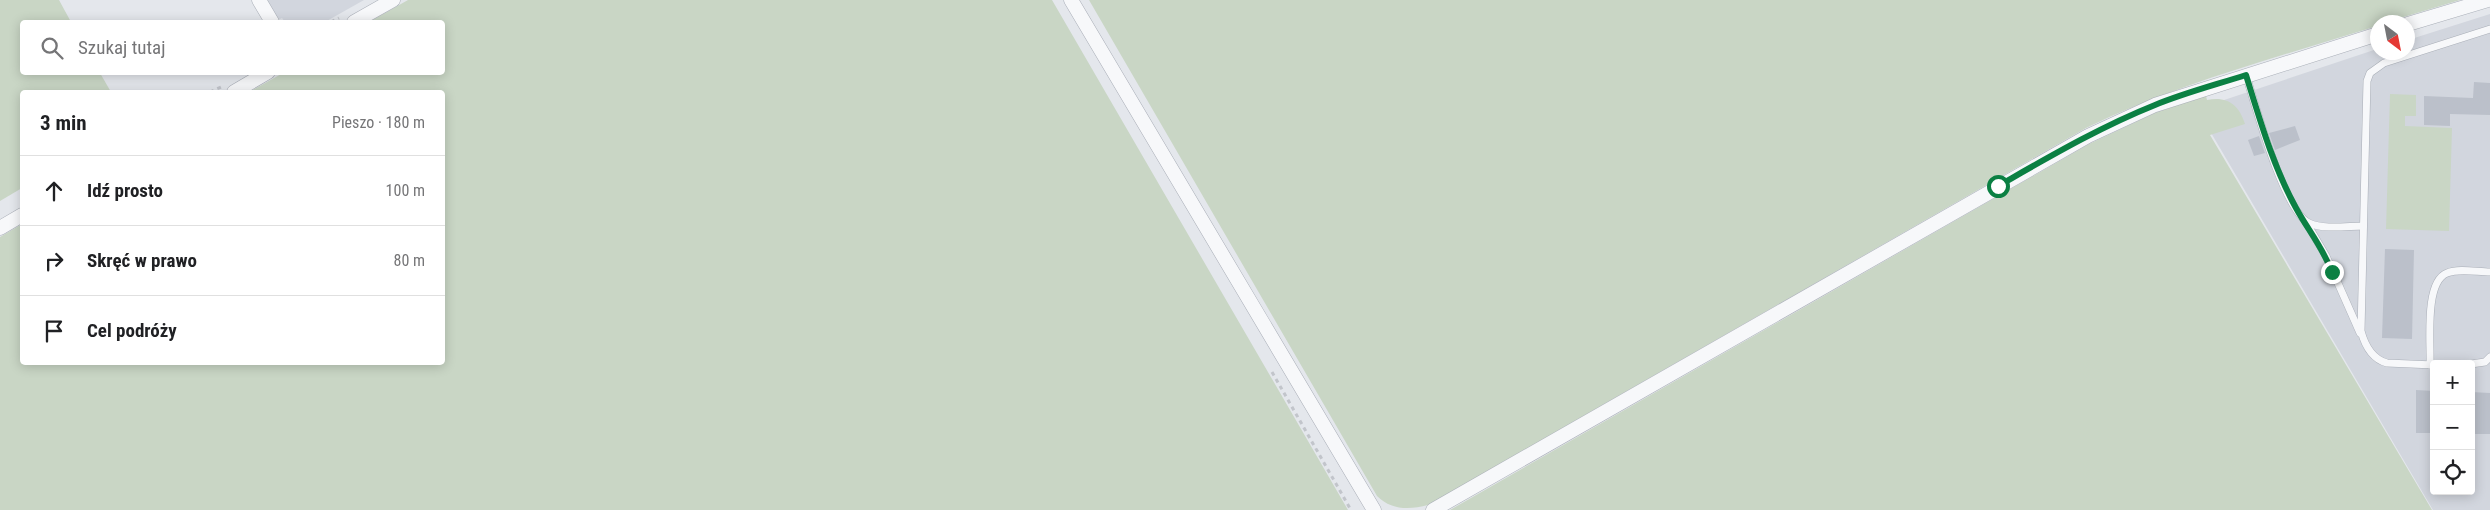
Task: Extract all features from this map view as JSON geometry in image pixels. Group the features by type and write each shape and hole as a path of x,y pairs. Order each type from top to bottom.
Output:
{"street":[{"path":"259,0 271,20"},
{"path":"358,20 393,0"},
{"path":"1071,0 1374,510"},
{"path":"2415,22 2488,0"},
{"path":"1433,510 2088,136 2155,105 2370,36"},
{"path":"237,90 263,75"},
{"path":"0,228 20,216"}],"lane":[{"path":"2363,338 2363,226 2368,81 2370,73 2384,63 2490,29"},
{"path":"2246,75 2276,168 2296,208 2326,256 2363,338 2374,357 2387,364 2430,365"},
{"path":"2305,220 2319,225 2363,226"},
{"path":"2432,360 2432,292 2437,280 2448,272 2490,272"},
{"path":"2475,363 2485,362 2490,357"}],"shaded area":[{"path":"266,0 364,0 329,20 284,20 282,18 278,20"},
{"path":"2490,14 2490,510 2433,510 2197,109 2370,51 2370,60 2415,60 2415,38"}],"green space":[{"path":"0,0 59,0 70,20 20,20 20,75 101,75 110,90 20,90 20,189 0,201"},
{"path":"408,0 1052,0 1348,510 0,510 0,237 20,225 20,365 445,365 445,90 253,90 279,75 445,75 445,20 373,20"},
{"path":"1089,0 2460,0 2410,15 2370,15 2370,28 2193,84 2157,97 2086,128 1428,505 1401,508 1382,501 1377,496"},
{"path":"2390,94 2416,95 2416,116 2405,116 2405,126 2452,128 2449,231 2386,229"},
{"path":"2206,96 2207,100 2221,99 2232,103 2243,117 2245,124 2210,135 2432,510 1450,510 2089,144 2157,112"}],"building":[{"path":"2474,82 2490,83 2490,115 2450,114 2450,126 2424,125 2424,96 2473,98"},
{"path":"2295,126 2300,140 2275,150 2269,133"},
{"path":"2259,136 2265,153 2254,156 2248,140"},
{"path":"2385,249 2414,250 2412,339 2382,338"},
{"path":"2416,390 2430,391 2430,433 2416,433"},
{"path":"2475,392 2490,393 2490,434 2475,434"}],"route":[{"path":"1998,186 2053,154 2123,118 2155,105 2246,75 2276,168 2296,208 2326,256 2332,272"}]}
